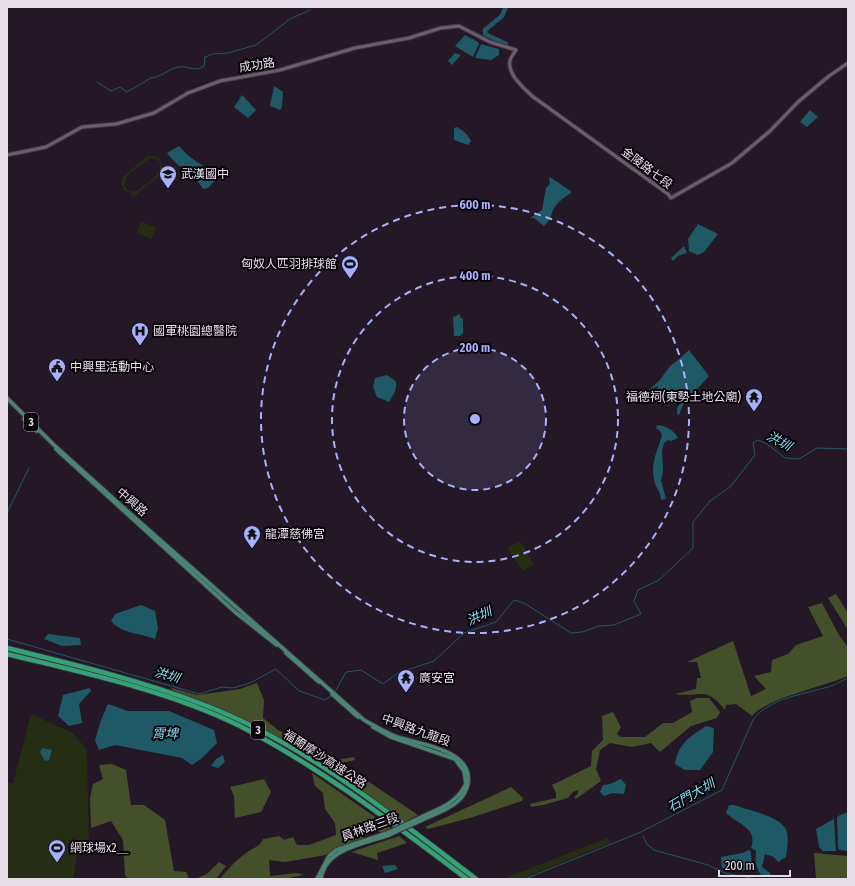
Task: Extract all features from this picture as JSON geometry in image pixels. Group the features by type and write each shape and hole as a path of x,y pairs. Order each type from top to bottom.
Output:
{"highway":[{"name":"福爾摩沙高速公路","path":"7,648 78,665 164,691 203,704 254,728 280,741 340,779 476,879"},
{"name":"福爾摩沙高速公路","path":"7,654 78,671 163,696 237,725 279,747 333,782 467,879"}],"main road":[{"name":"中興路","path":"7,400 75,468 335,696"},
{"name":"中興路九龍段","path":"335,696 350,711 378,731 455,759 464,771 466,784 457,797 444,809"},
{"name":"員林路三段","path":"320,879 324,867 335,854 388,834 444,809"},
{"name":"員林路三段","path":"317,879 329,856 336,850 388,834"}],"street":[{"name":"成功路","path":"7,155 46,147 82,127 116,124 154,113 188,93 220,80 280,70 355,48 409,38 441,28 460,26 490,42 516,50"},
{"name":"金陵路七段","path":"516,50 510,61 511,70 532,96 655,184 671,198 732,162 770,131 798,102 829,76 848,63"}],"green space":[{"path":"147,156 154,156 160,159 163,169 168,169 132,198 131,196 134,194 124,190 122,178","holes":["151,157 159,161 159,170 154,178 137,191 131,191 126,188 124,185 127,176"]},
{"path":"141,221 156,228 151,239 137,233"},
{"path":"520,541 534,564 523,571 507,548"},
{"path":"836,594 848,613 848,630 828,598"},
{"path":"822,603 839,635 848,647 848,676 796,693 769,704 752,716 736,704 726,705 725,710 718,702 708,695 675,694 696,689 697,678 701,678 697,662 687,662 733,641 751,696 766,689 754,676 771,672 772,660 788,654 796,645 823,636 808,607"},
{"path":"257,683 264,700 263,718 278,730 329,754 320,759 240,718 171,690 172,688 197,695 240,689"},
{"path":"697,698 709,698 720,712 717,718 691,726 660,752 651,743 632,747 610,743 600,750 596,769 601,781 576,799 574,797 578,794 578,790 573,792 568,798 531,807 530,804 556,798 556,793 552,785 591,766 592,751 603,740 602,716 613,712 621,727 617,734 621,737 645,737 663,723 673,723 692,712 690,701"},
{"path":"31,714 73,733 87,750 89,849 78,851 73,879 7,879 7,783 13,783"},
{"path":"354,757 355,760 341,763 418,815 405,822 330,766 337,760"},
{"path":"112,764 126,770 131,805 144,805 165,820 174,871 186,872 189,879 128,879 125,875 123,840 111,821 91,828 90,798 93,784 103,779 99,765"},
{"path":"312,773 391,828 382,833 362,822 364,840 332,851 326,855 285,862 269,860 270,876 296,873 304,875 283,879 220,879 235,862 248,851 257,846 263,839 279,836 284,840 293,837 297,845 309,845 336,835 335,823 325,809 323,793 315,786"},
{"path":"264,779 271,792 261,812 235,818 234,796 230,787"},
{"path":"511,787 523,798 522,801 470,818 428,829 425,827"},
{"path":"399,836 407,843 377,853 378,860 351,852"},
{"path":"607,838 610,843 522,879 503,879"},
{"path":"814,853 848,856 848,879 816,879"},
{"path":"219,862 226,866 216,879 195,879 207,874"}],"water":[{"path":"465,35 479,44 473,57 455,46"},
{"path":"481,44 499,49 499,55 491,60 475,58"},
{"path":"455,53 461,55 452,65 448,61"},
{"path":"274,86 283,92 282,107 280,110 270,106"},
{"path":"242,95 256,110 248,118 234,107"},
{"path":"810,110 818,117 807,127 800,122"},
{"path":"457,127 470,139 471,141 468,145 454,140 454,128"},
{"path":"179,146 189,156 212,173 215,180 208,188 203,189 191,172 178,165 167,153"},
{"path":"550,177 572,192 561,200 553,210 549,220 544,226 534,218 530,218 542,210 546,188 550,184"},
{"path":"698,224 718,234 704,252 698,255 689,251 688,239"},
{"path":"684,246 687,253 678,256 673,261 671,258"},
{"path":"460,314 460,317 463,319 463,333 460,336 454,336 453,317"},
{"path":"689,350 709,376 683,405 679,415 677,414 677,408 681,402 674,397 661,396 662,394 658,391 657,386 648,393 644,394 659,381 671,365"},
{"path":"387,375 396,381 395,392 389,402 377,397 373,387 375,378"},
{"path":"657,425 664,426 669,429 678,438 671,441 668,440 664,443 662,451 663,471 661,480 666,499 661,500 653,473 655,457 662,435 656,428"},
{"path":"141,605 155,611 158,628 155,639 126,631 111,621 115,614"},
{"path":"48,634 80,638 81,645 62,646 44,639"},
{"path":"90,688 91,691 79,704 82,723 69,726 58,716 63,695"},
{"name":"霄埤","path":"108,704 128,711 169,711 214,730 217,743 202,758 192,765 182,758 115,745 99,750 95,740"},
{"path":"706,726 714,728 713,752 700,770 685,770 675,764 679,751 685,742"},
{"path":"42,748 52,750 49,760 45,761 40,752"},
{"path":"223,755 225,762 218,768 211,766 216,759"},
{"path":"621,779 626,785 624,794 612,793 604,796 600,792 603,785 610,784"},
{"path":"699,787 710,791 703,796 697,794"},
{"path":"729,805 754,811 776,820 787,831 788,838 786,857 778,862 774,857 765,854 762,867 771,874 769,877 762,876 758,870 756,851 751,848 752,836 750,831 726,813"},
{"path":"848,812 848,851 839,850 837,818 838,816"},
{"path":"834,819 836,851 823,851 819,847 816,829"},
{"path":"749,850 751,852 752,868 749,871 722,868 721,857 742,853"},
{"path":"395,865 398,869 385,873 382,866"}],"waterway":[{"path":"506,7 502,16 485,30 485,34 506,44"},
{"path":"97,82 111,91 120,87 127,92 151,78 178,67 194,69 200,68 204,66 205,57 213,54 228,53 256,45 290,19 310,10"},
{"name":"洪圳","path":"335,692 346,672 361,670 383,684 398,673 434,661 464,633 496,622 514,600 524,603 571,633 582,632 599,626 614,625 641,614 634,601 638,590 659,580 693,548 693,522 710,501 730,487 755,455 753,443 758,440 767,444 785,458 799,459 817,448 848,449"},
{"path":"7,513 29,468"},
{"name":"洪圳","path":"7,639 199,694 222,687 233,688 250,683 276,669 299,691 325,700 331,696"},
{"name":"石門大圳","path":"525,879 641,832 722,790 753,720 759,713 767,707 787,698 831,686 848,678"},
{"path":"643,836 647,844 654,850 708,865 725,873 756,879"}],"place":[{"name":"武漢國中","path":"168,189"},
{"name":"匈奴人匹羽排球館","path":"350,279"},
{"name":"國軍桃園總醫院","path":"140,346"},
{"name":"中興里活動中心","path":"57,382"},
{"name":"福德祠(東勢土地公廟)","path":"754,412"},
{"name":"龍潭慈佛宮","path":"252,549"},
{"name":"廣安宮","path":"406,693"},
{"name":"網球場x2＿","path":"57,863"}]}
